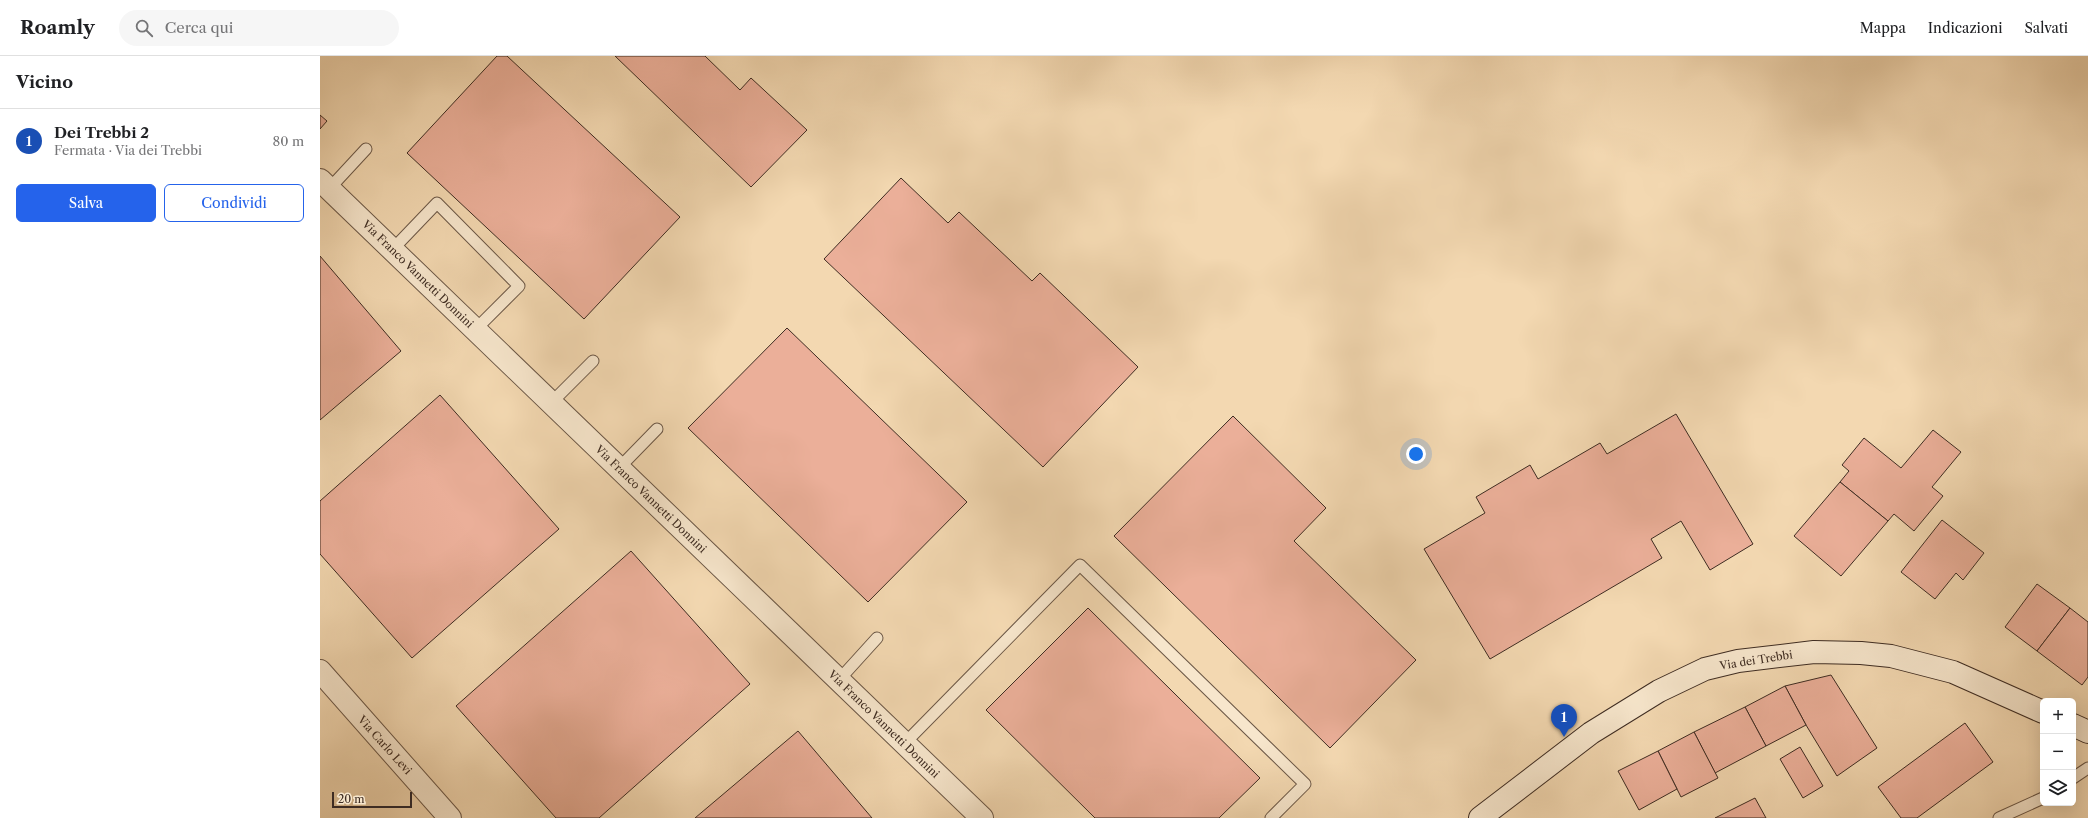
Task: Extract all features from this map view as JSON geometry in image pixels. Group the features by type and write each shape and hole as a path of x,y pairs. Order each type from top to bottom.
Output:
{"street":[{"name":"Via Franco Vannetti Donnini","path":"325,185 838,681 982,818"},
{"name":"Via dei Trebbi","path":"1480,818 1591,733 1659,691 1706,670 1738,661 1814,652 1861,653 1891,656 1953,672 2040,711"},
{"name":"Via Carlo Levi","path":"320,671 450,818"},
{"path":"2076,726 2088,732"}],"lane":[{"path":"325,185 366,149"},
{"path":"392,250 437,203 519,286 475,330"},
{"path":"551,402 593,361"},
{"path":"619,468 657,429"},
{"path":"904,744 1080,565 1305,784 1271,818"},
{"path":"838,681 877,638"},
{"path":"2076,776 2088,768"},
{"path":"1999,818 2040,799"}],"building":[{"path":"497,56 507,56 680,217 584,319 407,153"},
{"path":"615,56 705,56 740,90 751,78 807,130 751,187"},
{"path":"320,115 327,121 320,129"},
{"path":"901,178 948,223 959,212 1032,281 1040,273 1138,367 1043,467 824,259"},
{"path":"320,256 401,351 320,420"},
{"path":"787,328 967,502 868,602 688,428"},
{"path":"440,395 559,529 412,658 320,554 320,501"},
{"path":"1676,414 1753,544 1710,570 1681,521 1651,539 1662,558 1490,659 1424,549 1485,513 1476,497 1530,465 1538,479 1600,443 1607,454"},
{"path":"1233,416 1326,508 1294,541 1416,660 1330,748 1114,536"},
{"path":"1933,430 1961,452 1932,487 1943,496 1914,531 1894,514 1888,521 1840,482 1849,471 1842,465 1864,438 1901,468"},
{"path":"1840,482 1888,521 1841,576 1794,536"},
{"path":"1942,520 1984,553 1963,580 1956,573 1935,599 1901,572"},
{"path":"631,551 750,684 599,818 556,818 456,706"},
{"path":"2037,584 2070,608 2037,651 2005,627"},
{"path":"1088,608 1260,778 1219,818 1095,818 986,710"},
{"path":"2070,608 2088,622 2088,677 2082,685 2037,651"},
{"path":"1831,675 1877,748 1837,776 1806,725 1785,686"},
{"path":"1785,686 1806,725 1766,746 1745,707"},
{"path":"1745,707 1766,746 1715,773 1694,732"},
{"path":"1965,723 1993,762 1917,818 1901,818 1878,787"},
{"path":"798,731 872,818 695,818"},
{"path":"1694,732 1718,778 1681,797 1658,751"},
{"path":"1800,747 1823,786 1803,798 1780,759"},
{"path":"1658,751 1677,789 1639,810 1618,771"},
{"path":"1755,798 1766,818 1715,818"}],"place":[{"name":"Dei Trebbi 2","path":"1564,737"}]}
